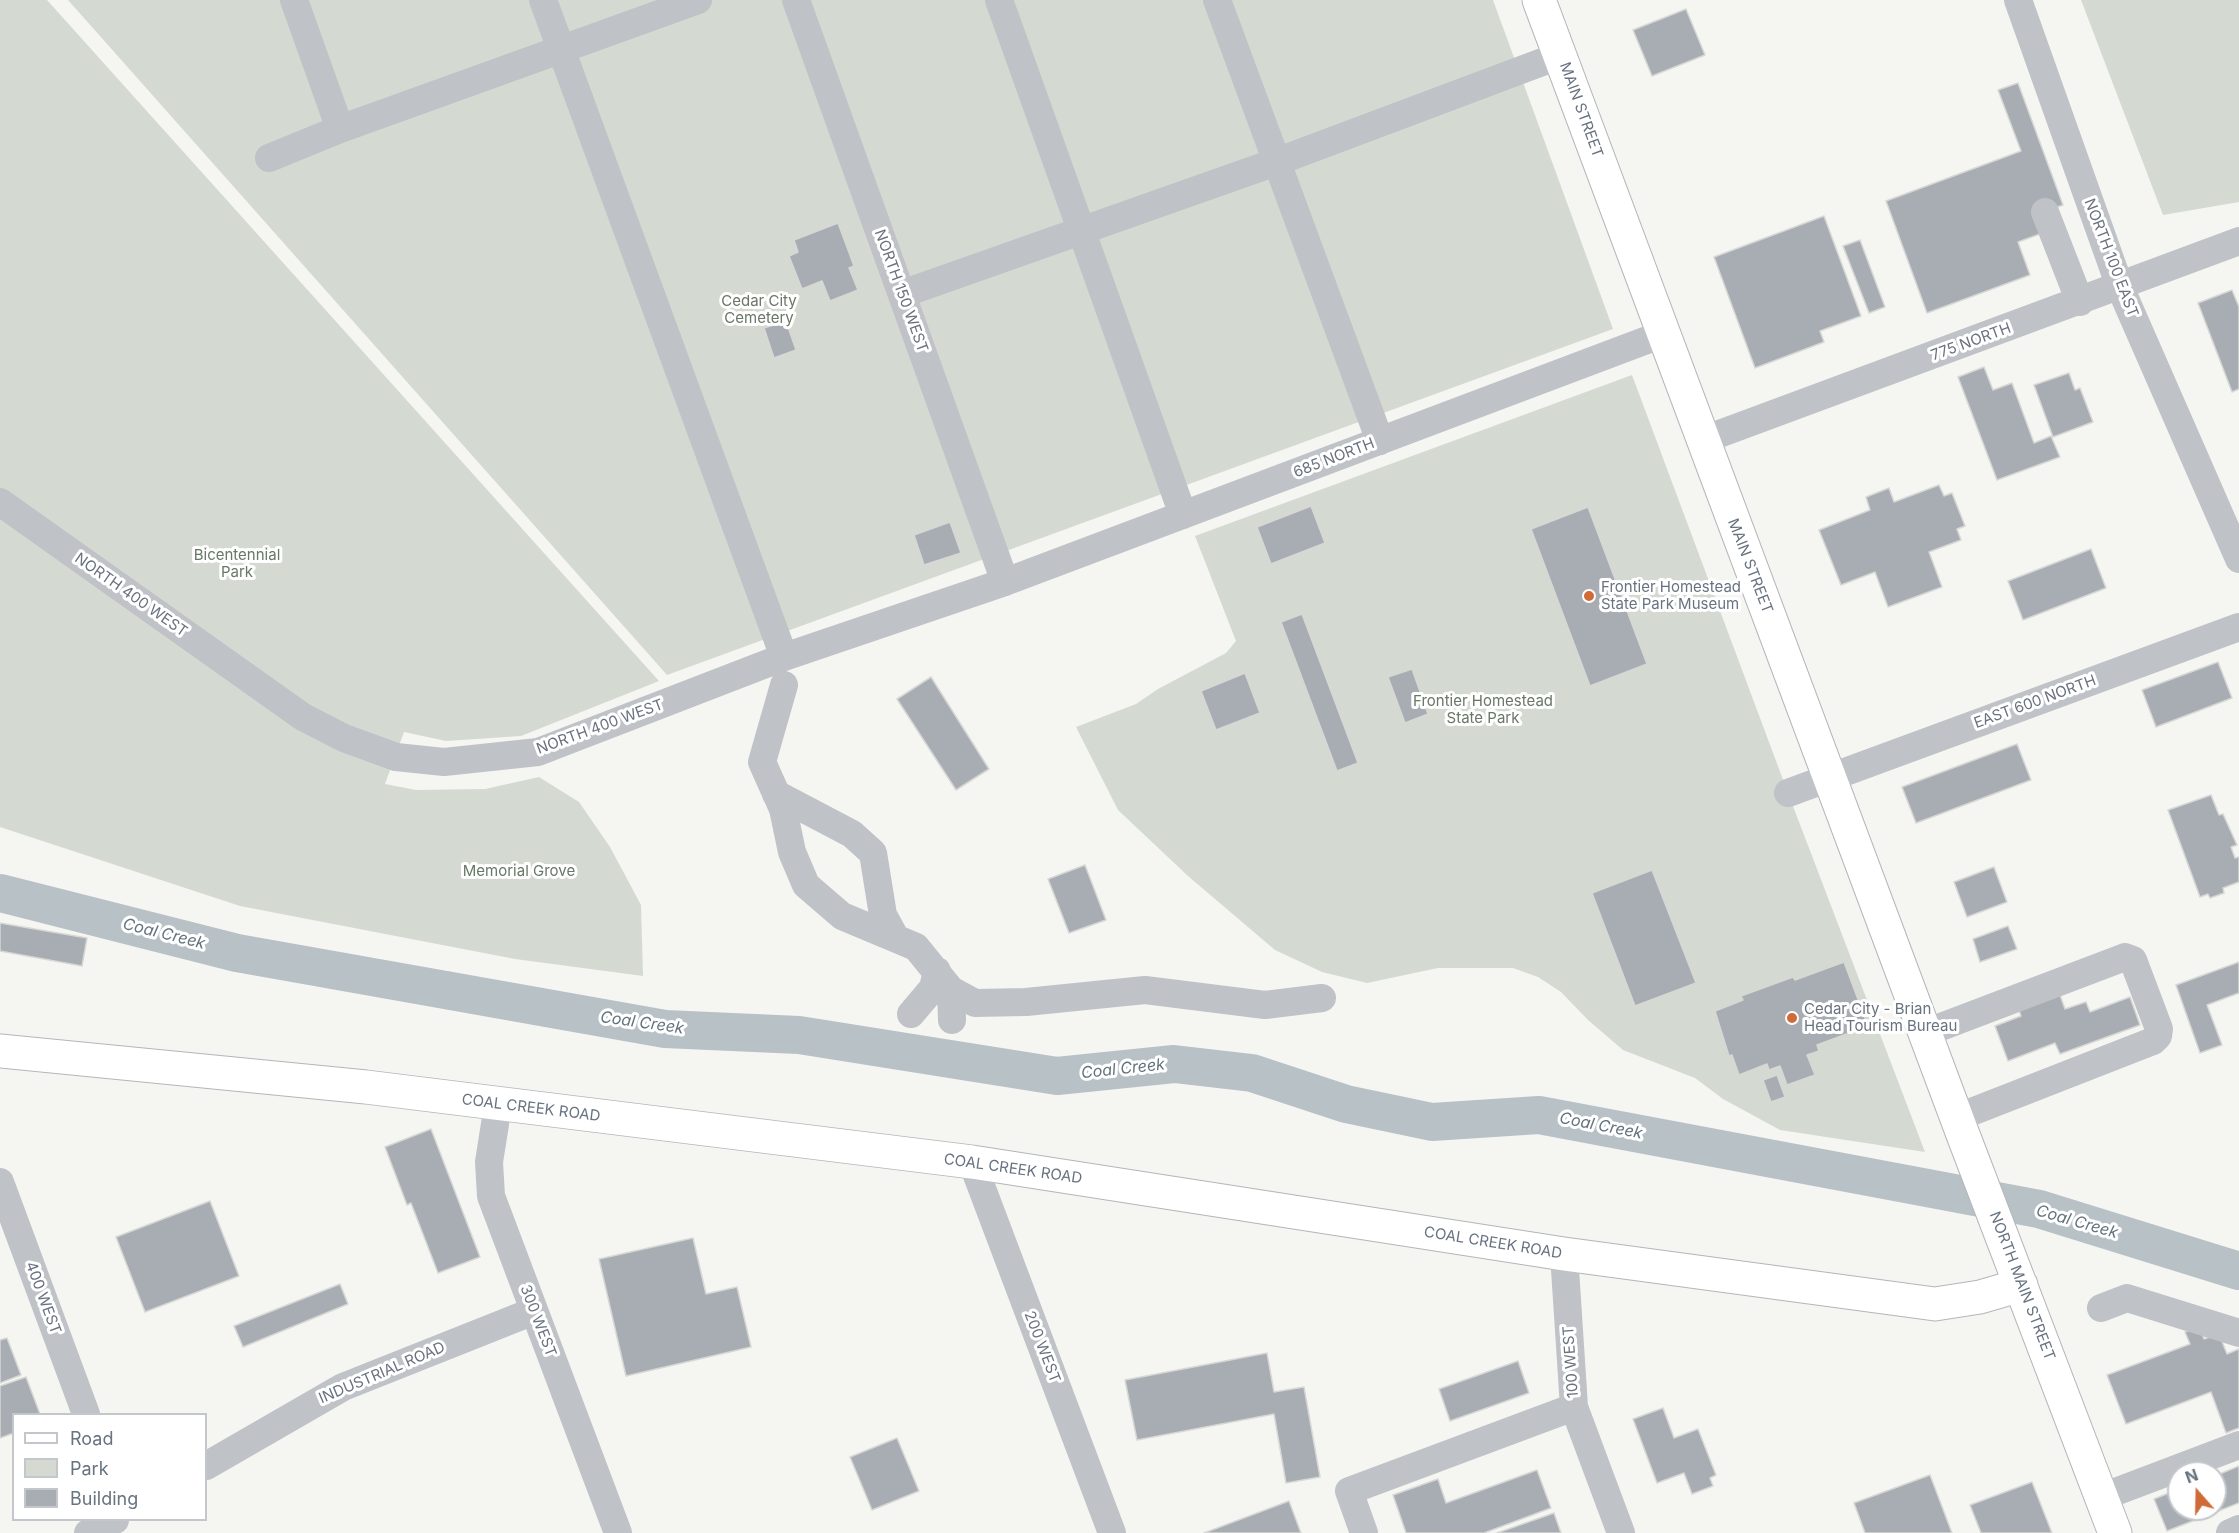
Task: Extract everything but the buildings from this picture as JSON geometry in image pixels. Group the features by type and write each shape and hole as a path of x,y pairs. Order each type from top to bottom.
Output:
{"main road":[{"name":"MAIN STREET","path":"1539,0 1959,1125"},
{"name":"COAL CREEK ROAD","path":"0,1051 366,1087 972,1162 1564,1254 1935,1304 1980,1297 2021,1284"},
{"name":"NORTH MAIN STREET","path":"1959,1125 2102,1497"},
{"path":"2102,1497 2115,1533"}],"street":[{"path":"294,0 340,129"},
{"path":"543,0 784,671 762,762 783,809 792,852 806,885 842,916 916,947 944,980 975,1004 1026,1002 1145,990 1264,1005 1322,998"},
{"path":"269,158 340,129 698,0"},
{"name":"NORTH 150 WEST","path":"796,0 1005,582"},
{"path":"999,0 1183,515"},
{"path":"1217,0 1380,441"},
{"name":"NORTH 100 EAST","path":"2018,0 2120,287 2228,507 2239,560"},
{"path":"902,294 1276,162 1561,55"},
{"path":"2045,212 2080,302"},
{"name":"775 NORTH","path":"1703,440 2080,302 2239,241"},
{"name":"685 NORTH","path":"1005,582 1663,334"},
{"name":"NORTH 400 WEST","path":"0,502 303,717 344,738 396,757 444,762 538,752 784,671 1005,582"},
{"name":"EAST 600 NORTH","path":"1788,793 2239,627"},
{"path":"776,794 852,834 873,853 883,915 895,937"},
{"path":"1925,1033 2125,957 2133,960 2159,1029 2158,1036 2153,1041 1959,1125"},
{"path":"911,1014 933,988 944,980"},
{"path":"944,980 952,1020"},
{"name":"300 WEST","path":"498,1105 489,1162 491,1196 618,1533"},
{"name":"200 WEST","path":"972,1162 1112,1533"},
{"name":"400 WEST","path":"0,1182 86,1413"},
{"name":"100 WEST","path":"1564,1254 1574,1407 1621,1533"},
{"path":"2101,1308 2127,1298 2239,1332"},
{"name":"INDUSTRIAL ROAD","path":"207,1465 344,1387 534,1311"},
{"path":"1365,1533 1349,1491 1574,1407"},
{"path":"2102,1497 2239,1445"},
{"path":"88,1533 113,1521"},
{"path":"2230,1533 2239,1529"}],"green space":[{"name":"Bicentennial Park","path":"0,0 47,0 659,681 521,736 446,741 404,732 385,784 416,790 485,789 539,777 579,802 610,847 641,905 643,976 515,959 240,906 0,827"},
{"name":"Cedar City Cemetery","path":"68,0 1493,0 1613,329 667,675"},
{"path":"2081,0 2239,0 2239,202 2163,215"},
{"name":"Frontier Homestead State Park","path":"1632,375 1925,1152 1780,1130 1723,1099 1695,1078 1623,1050 1588,1020 1561,992 1538,977 1513,968 1438,968 1367,983 1322,972 1275,950 1188,876 1118,810 1076,727 1136,704 1158,689 1226,653 1236,641 1195,536"}],"waterway":[{"name":"Coal Creek","path":"0,893 237,953 665,1029 799,1035 1057,1076 1174,1064 1252,1073 1346,1104 1432,1122 1539,1115 2039,1209 2239,1271"}],"place":[{"name":"Frontier Homestead State Park Museum","path":"1589,596"},
{"name":"Cedar City - Brian Head Tourism Bureau","path":"1792,1018"}],"park label":[{"name":"Memorial Grove","path":"519,871"}]}
